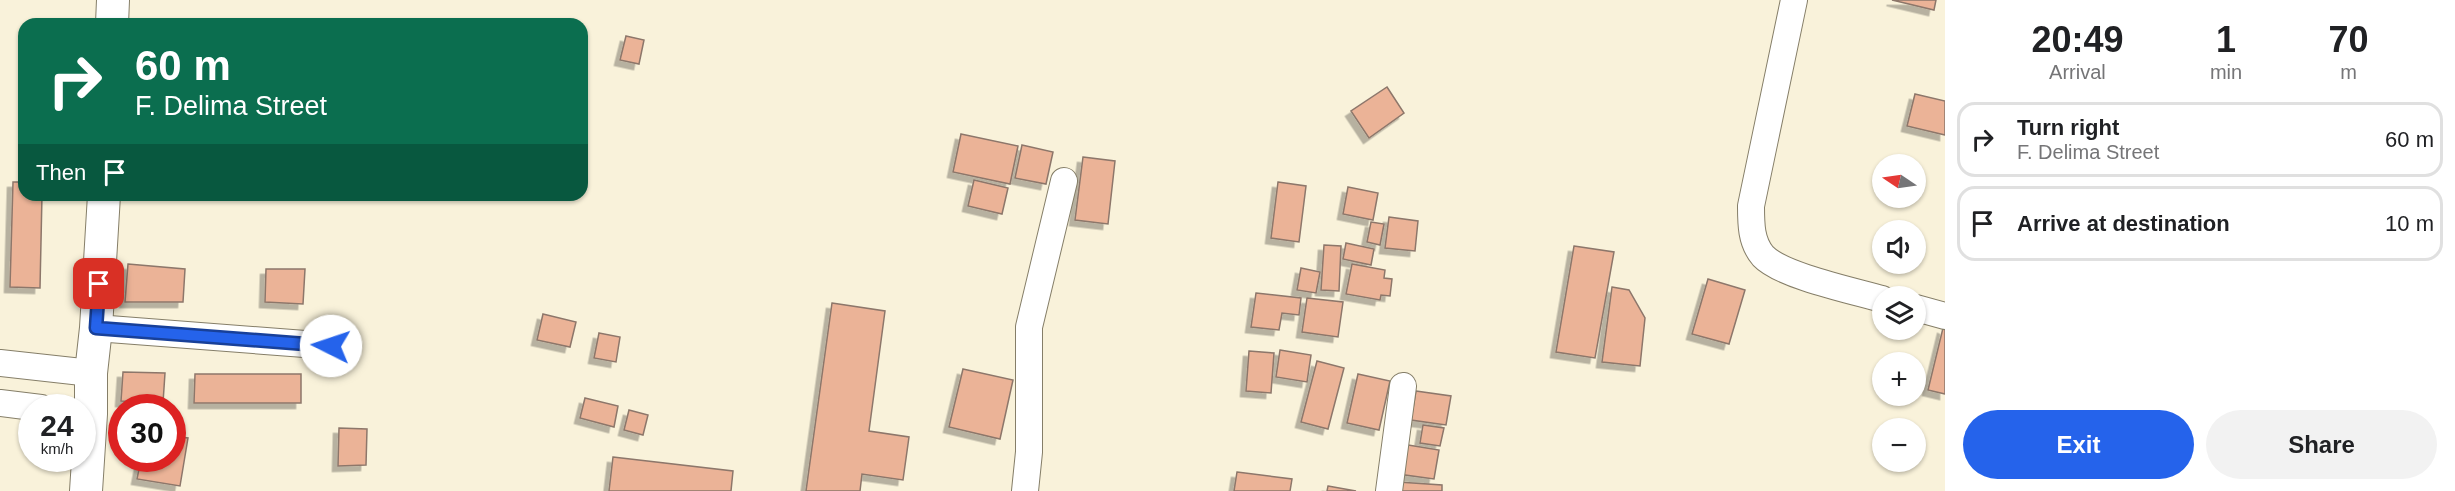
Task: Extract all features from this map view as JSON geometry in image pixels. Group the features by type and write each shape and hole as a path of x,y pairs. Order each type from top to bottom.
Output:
{"street":[{"path":"112,18 114,0"},
{"path":"1794,0 1751,206 1754,237 1764,257 1779,267 1872,296"},
{"path":"1025,491 1029,453 1029,327 1064,181"},
{"path":"89,394 96,328 104,201"},
{"path":"1926,311 1945,316"},
{"path":"96,328 331,346"},
{"path":"0,363 91,373"},
{"path":"1389,491 1403,386"},
{"path":"0,403 18,405"},
{"path":"86,472 86,491"}],"building":[{"path":"1892,0 1936,0 1934,10"},
{"path":"626,36 644,40 639,64 620,60"},
{"path":"1387,87 1404,113 1369,138 1351,111"},
{"path":"1915,94 1945,101 1945,135 1907,126"},
{"path":"961,134 1018,146 1010,184 953,172"},
{"path":"1022,145 1053,152 1046,184 1015,178"},
{"path":"1083,157 1115,161 1108,224 1075,220"},
{"path":"974,180 1008,188 1002,214 968,206"},
{"path":"13,182 18,182 18,201 42,201 40,288 10,287"},
{"path":"1278,182 1306,186 1299,242 1271,238"},
{"path":"1348,187 1378,193 1373,220 1343,214"},
{"path":"1389,217 1418,221 1415,251 1385,248"},
{"path":"1371,222 1384,224 1380,245 1367,242"},
{"path":"1346,243 1374,249 1371,265 1343,259"},
{"path":"1324,245 1341,246 1339,291 1321,290"},
{"path":"1574,246 1614,252 1595,358 1556,352"},
{"path":"128,264 185,269 183,302 125,302"},
{"path":"1352,264 1385,270 1384,278 1392,279 1390,296 1381,295 1380,300 1346,294"},
{"path":"1301,268 1320,272 1316,293 1297,290"},
{"path":"266,269 305,269 303,304 265,302"},
{"path":"1708,279 1745,290 1729,344 1692,334"},
{"path":"1612,287 1629,290 1645,318 1640,366 1602,362"},
{"path":"1256,293 1301,298 1299,315 1282,313 1279,330 1251,327"},
{"path":"1307,298 1343,302 1338,337 1302,332"},
{"path":"832,303 885,311 869,431 909,437 903,480 862,474 860,491 806,491"},
{"path":"543,314 576,322 570,347 537,340"},
{"path":"1943,328 1945,329 1945,394 1928,390"},
{"path":"599,333 620,337 616,362 594,358"},
{"path":"1280,350 1311,355 1307,382 1276,377"},
{"path":"1249,351 1274,353 1271,393 1246,391"},
{"path":"1317,361 1344,368 1328,429 1301,422"},
{"path":"963,369 1013,380 1000,439 949,427"},
{"path":"123,372 165,373 164,394 121,394"},
{"path":"195,374 301,374 301,403 194,403"},
{"path":"1358,374 1390,381 1379,430 1347,423"},
{"path":"1416,391 1451,396 1446,425 1411,420"},
{"path":"585,398 618,406 614,427 580,418"},
{"path":"629,410 648,415 643,435 624,430"},
{"path":"1423,425 1444,428 1440,446 1420,443"},
{"path":"339,428 367,429 366,465 338,466"},
{"path":"1402,444 1439,450 1434,479 1398,474"},
{"path":"613,457 733,471 731,491 609,491"},
{"path":"138,472 182,472 180,486 137,479"},
{"path":"1237,472 1292,479 1290,491 1234,491"},
{"path":"1398,482 1442,485 1442,491 1398,491"},
{"path":"1328,486 1356,491 1327,491"}],"route":[{"path":"99,284 96,328 331,346"}]}
